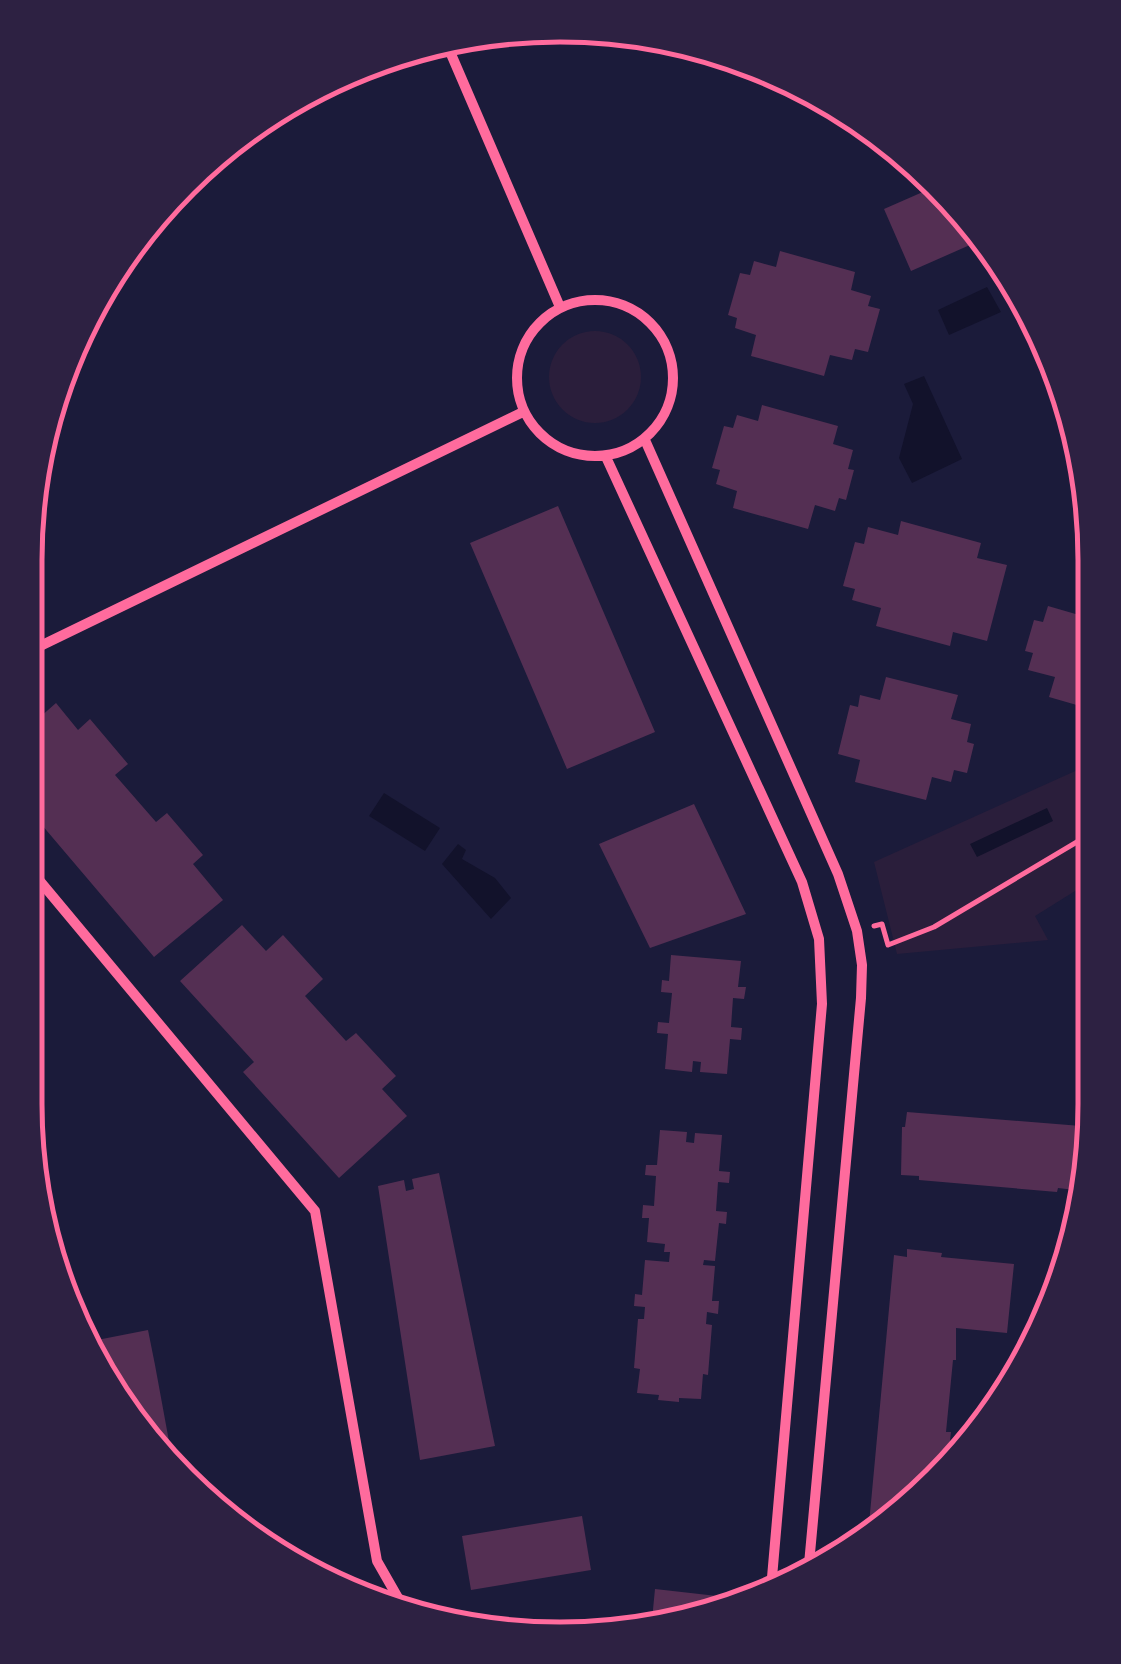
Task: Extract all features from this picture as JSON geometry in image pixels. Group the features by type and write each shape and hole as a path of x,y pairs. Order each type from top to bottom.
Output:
{"street":[{"path":"451,54 560,307"},
{"path":"595,299 629,307 657,329 672,362 673,390 664,417 645,440 606,456 573,454 543,438 523,412 516,382 520,352 536,325 560,307 595,299"},
{"path":"43,645 523,412"},
{"path":"645,440 838,874 857,931 862,998 810,1557"},
{"path":"606,456 796,868 819,939 822,1004 772,1576"},
{"path":"43,885 314,1211 377,1562 396,1595"}],"path":[{"path":"857,931 882,924 888,945 934,927 1078,841"}],"shaded area":[{"path":"987,287 1001,312 949,335 938,310"},
{"path":"595,331 613,334 628,344 638,359 638,395 628,410 613,420 595,423 577,420 562,410 552,395 549,377 552,359 562,344 577,334"},
{"path":"924,376 962,459 912,483 899,458 913,404 904,384"},
{"path":"1078,770 1078,889 1035,916 1048,940 897,954 874,862"},
{"path":"384,793 440,828 425,851 369,816"},
{"path":"1047,808 1053,821 977,857 970,844"},
{"path":"458,844 466,850 462,859 495,878 511,898 491,919 442,864"}],"building":[{"path":"924,191 971,245 911,271 884,209"},
{"path":"780,251 855,272 851,290 871,296 868,306 880,309 868,352 855,349 852,360 830,355 824,376 751,356 756,335 735,328 737,318 728,315 740,273 750,275 754,261 776,267"},
{"path":"762,405 838,426 833,444 853,450 848,469 854,470 846,500 839,498 835,511 815,505 808,529 733,508 737,491 716,484 720,470 712,468 724,426 733,428 737,415 758,421"},
{"path":"558,506 655,732 567,769 470,543"},
{"path":"901,521 981,543 977,558 1007,565 987,641 953,632 950,646 876,626 881,608 852,600 855,589 843,586 855,542 864,544 868,527 898,535"},
{"path":"1048,606 1078,615 1078,705 1049,697 1055,677 1028,670 1033,653 1025,651 1034,620 1043,622"},
{"path":"886,677 958,695 951,719 971,724 967,742 974,744 967,773 954,770 951,782 932,777 926,800 855,782 860,760 838,754 850,705 858,707 860,695 880,700"},
{"path":"56,703 78,730 90,719 128,764 115,775 156,822 167,813 203,855 193,864 223,900 154,957 43,826 43,714"},
{"path":"694,804 746,914 650,948 599,844"},
{"path":"242,925 266,951 283,935 323,979 305,996 346,1041 356,1033 396,1076 382,1089 407,1116 339,1178 243,1072 254,1062 180,981"},
{"path":"671,955 741,961 738,987 746,987 744,999 733,998 731,1027 742,1028 741,1040 730,1039 727,1074 700,1072 701,1062 693,1061 692,1072 665,1069 668,1034 657,1033 658,1022 669,1023 672,993 661,992 662,980 669,981"},
{"path":"907,1112 1077,1126 1071,1190 1058,1188 1057,1192 919,1180 919,1176 901,1175"},
{"path":"660,1130 687,1132 686,1142 694,1143 695,1133 722,1135 719,1171 730,1172 729,1183 718,1182 716,1211 727,1212 726,1224 719,1223 715,1261 704,1260 703,1265 715,1266 712,1301 719,1301 718,1314 707,1312 706,1324 712,1325 708,1375 703,1374 701,1399 679,1398 679,1402 637,1393 640,1369 634,1368 638,1319 644,1319 645,1307 634,1306 635,1294 642,1295 645,1260 669,1262 670,1252 664,1252 665,1244 647,1242 649,1218 642,1218 643,1205 654,1206 656,1176 645,1175 646,1165 657,1165"},
{"path":"439,1173 495,1446 420,1460 378,1186 404,1180 406,1191 414,1189 412,1179"},
{"path":"907,1249 942,1253 941,1257 1014,1264 1007,1333 956,1328 956,1360 946,1432 951,1432 949,1446 869,1519 894,1255 907,1257"},
{"path":"148,1330 169,1443 130,1391 100,1340"},
{"path":"582,1516 591,1570 471,1590 462,1536"},
{"path":"655,1589 717,1596 695,1604 653,1613"}]}
